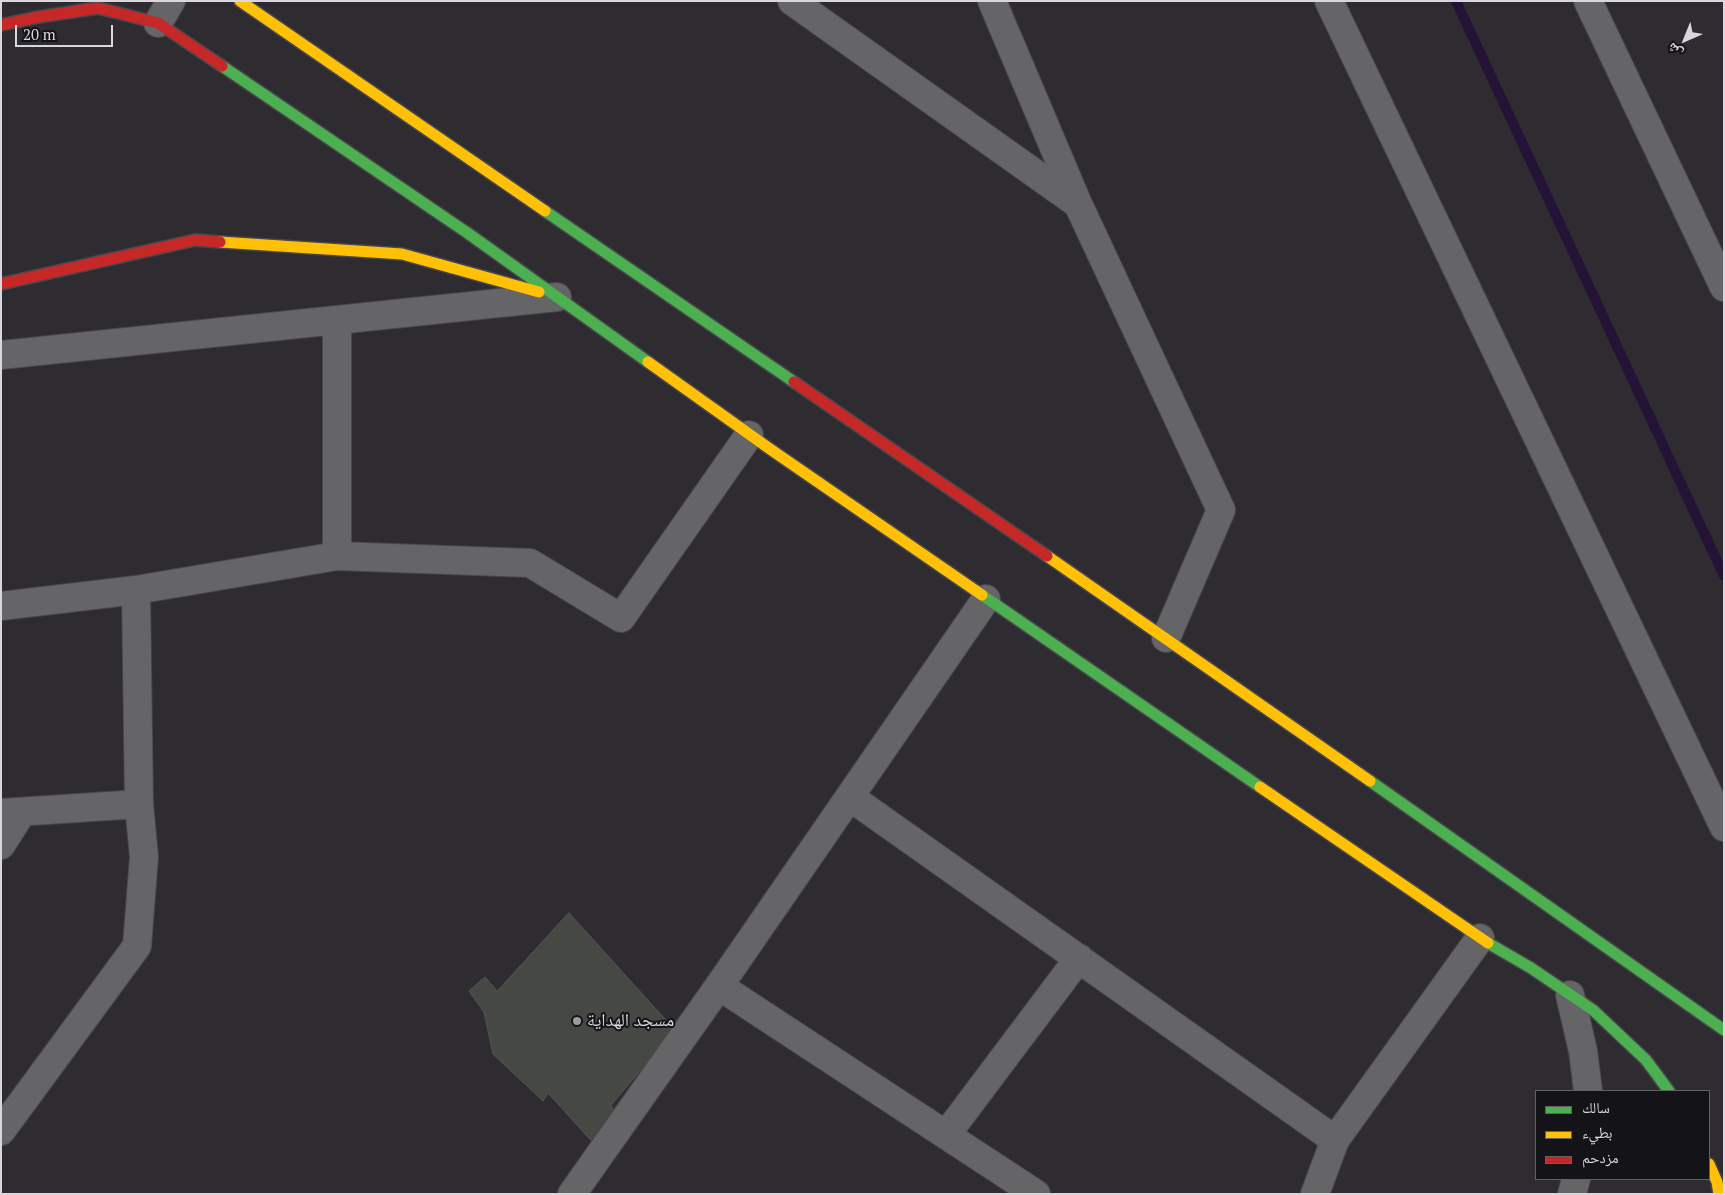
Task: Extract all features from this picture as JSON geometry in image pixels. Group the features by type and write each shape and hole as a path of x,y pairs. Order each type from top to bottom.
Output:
{"street":[{"path":"240,1 1166,638 1724,1030"},
{"path":"792,1 1078,204"},
{"path":"992,1 1078,204 1221,510 1166,638"},
{"path":"1329,1 1724,827"},
{"path":"1588,1 1724,287"},
{"path":"1,25 98,8 164,12 750,435 1480,938 1531,968 1593,1010 1646,1060 1668,1090"},
{"path":"1,284 195,240 402,254 557,297"},
{"path":"1,355 557,297"},
{"path":"337,556 338,320"},
{"path":"1,606 136,590 337,556 530,563 621,618 750,435"},
{"path":"1,1131 137,946 144,857 139,804 136,590"},
{"path":"572,1194 719,986 986,599"},
{"path":"850,797 1335,1140"},
{"path":"1,844 12,812 139,804"},
{"path":"1315,1194 1335,1140 1480,938"},
{"path":"946,1135 1079,958"},
{"path":"719,986 1036,1194"},
{"path":"1570,995 1583,1051 1588,1090"},
{"path":"1710,1166 1717,1182 1719,1194"},
{"path":"1572,1194 1576,1180"}],"building":[{"name":"مسجد الهداية","path":"569,913 675,1030 611,1105 615,1115 596,1146 548,1093 543,1101 493,1054 484,1012 469,991 485,977 497,991"}],"waterway":[{"path":"1456,1 1724,576"}],"traffic: fast":[{"path":"222,66 469,234 648,362"},
{"path":"545,211 794,382"},
{"path":"982,595 1260,787"},
{"path":"1370,781 1724,1030"},
{"path":"1488,943 1531,968 1593,1010 1646,1060 1668,1090"}],"traffic: slow":[{"path":"240,1 545,211"},
{"path":"220,242 402,254 539,292"},
{"path":"648,362 770,449 982,595"},
{"path":"1047,556 1370,781"},
{"path":"1260,787 1488,943"},
{"path":"1710,1166 1717,1182 1719,1194"}],"traffic: jam":[{"path":"1,25 98,8 158,23 222,66"},
{"path":"1,284 195,240 220,242"},
{"path":"794,382 1047,556"}],"place":[{"name":"مسجد الهداية","path":"577,1021"}]}
